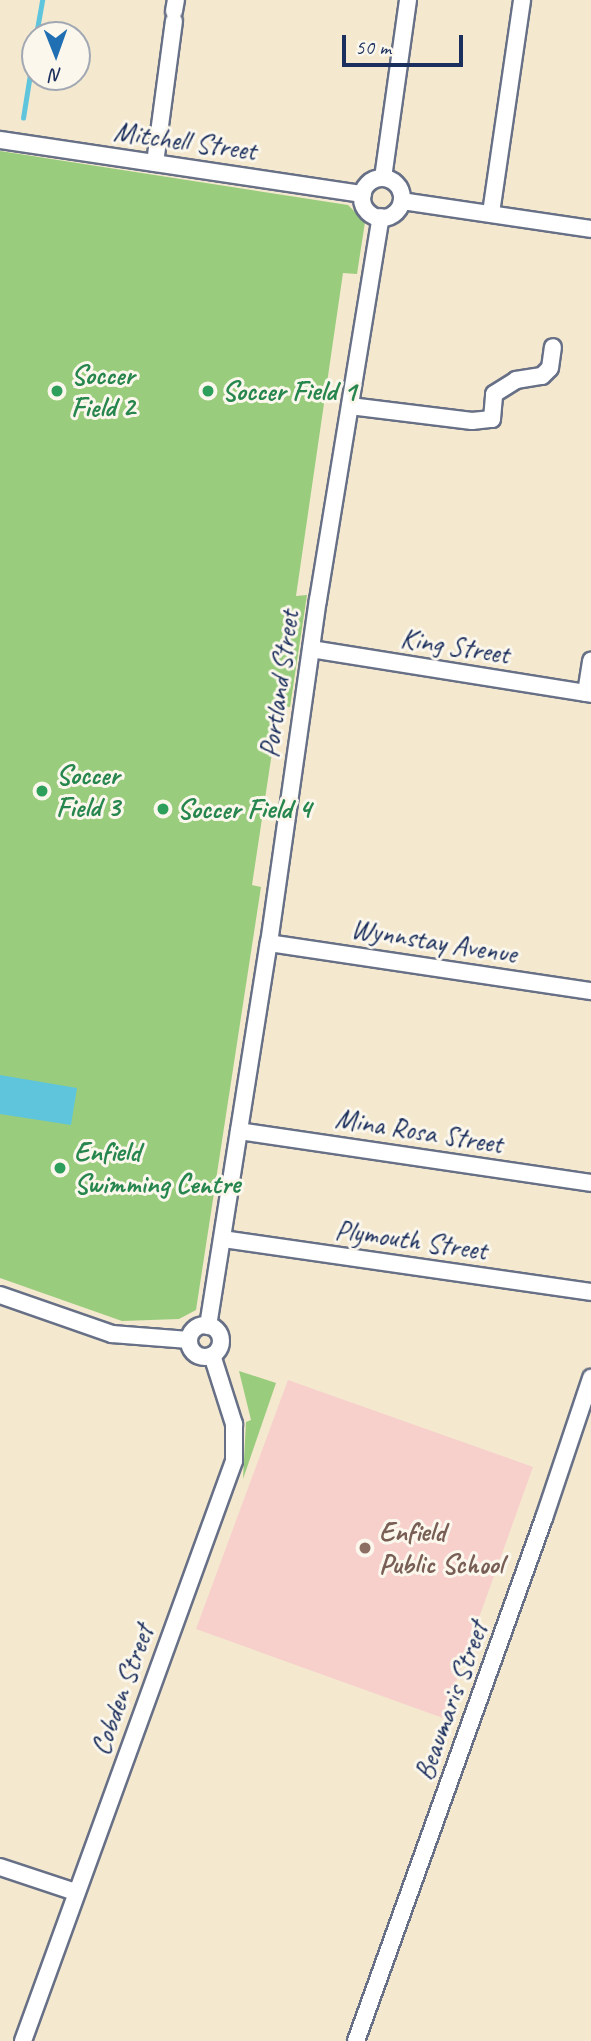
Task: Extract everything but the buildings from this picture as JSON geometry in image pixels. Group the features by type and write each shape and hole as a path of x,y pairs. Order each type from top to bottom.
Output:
{"street":[{"path":"383,178 408,0"},
{"path":"491,213 522,0"},
{"path":"155,163 175,11"},
{"name":"Mitchell Street","path":"0,140 363,194"},
{"path":"383,178 396,184 402,201 397,211 382,217 366,210 363,194 368,184 383,178"},
{"path":"402,201 591,229"},
{"name":"Portland Street","path":"208,1326 269,943 349,406 382,217"},
{"path":"349,406 472,421 492,419 494,394 516,380 542,376 550,368 553,347"},
{"name":"King Street","path":"311,649 588,693"},
{"path":"588,693 591,660"},
{"name":"Wynnstay Avenue","path":"269,943 591,991"},
{"name":"Mina Rosa Street","path":"239,1131 591,1183"},
{"name":"Plymouth Street","path":"223,1239 591,1292"},
{"path":"2,1300 112,1335 189,1339"},
{"path":"208,1326 217,1331 221,1339 219,1349 212,1355 196,1354 189,1339 196,1328 208,1326"},
{"name":"Cobden Street","path":"23,2041 234,1461 233,1416 212,1355"},
{"name":"Beaumaris Street","path":"356,2041 544,1518 591,1378"},
{"path":"0,1867 75,1892"}],"shaded area":[{"name":"Enfield Public School","path":"288,1380 533,1467 443,1718 196,1629"}],"green space":[{"path":"0,151 348,205 365,222 357,274 343,273 296,596 307,595 290,707 279,706 252,885 261,887 196,1310 179,1319 122,1321 0,1278"},
{"path":"239,1371 276,1383 243,1479 246,1422 251,1420"}],"water":[{"path":"0,1075 77,1088 71,1125 0,1114"}],"waterway":[{"path":"38,21 42,0"},
{"path":"23,118 27,91"}],"place":[{"name":"Soccer Field 2","path":"57,391"},
{"name":"Soccer Field 1","path":"208,391"},
{"name":"Soccer Field 3","path":"42,791"},
{"name":"Soccer Field 4","path":"163,809"},
{"name":"Enfield Swimming Centre","path":"60,1168"},
{"name":"Enfield Public School","path":"365,1548"}]}
